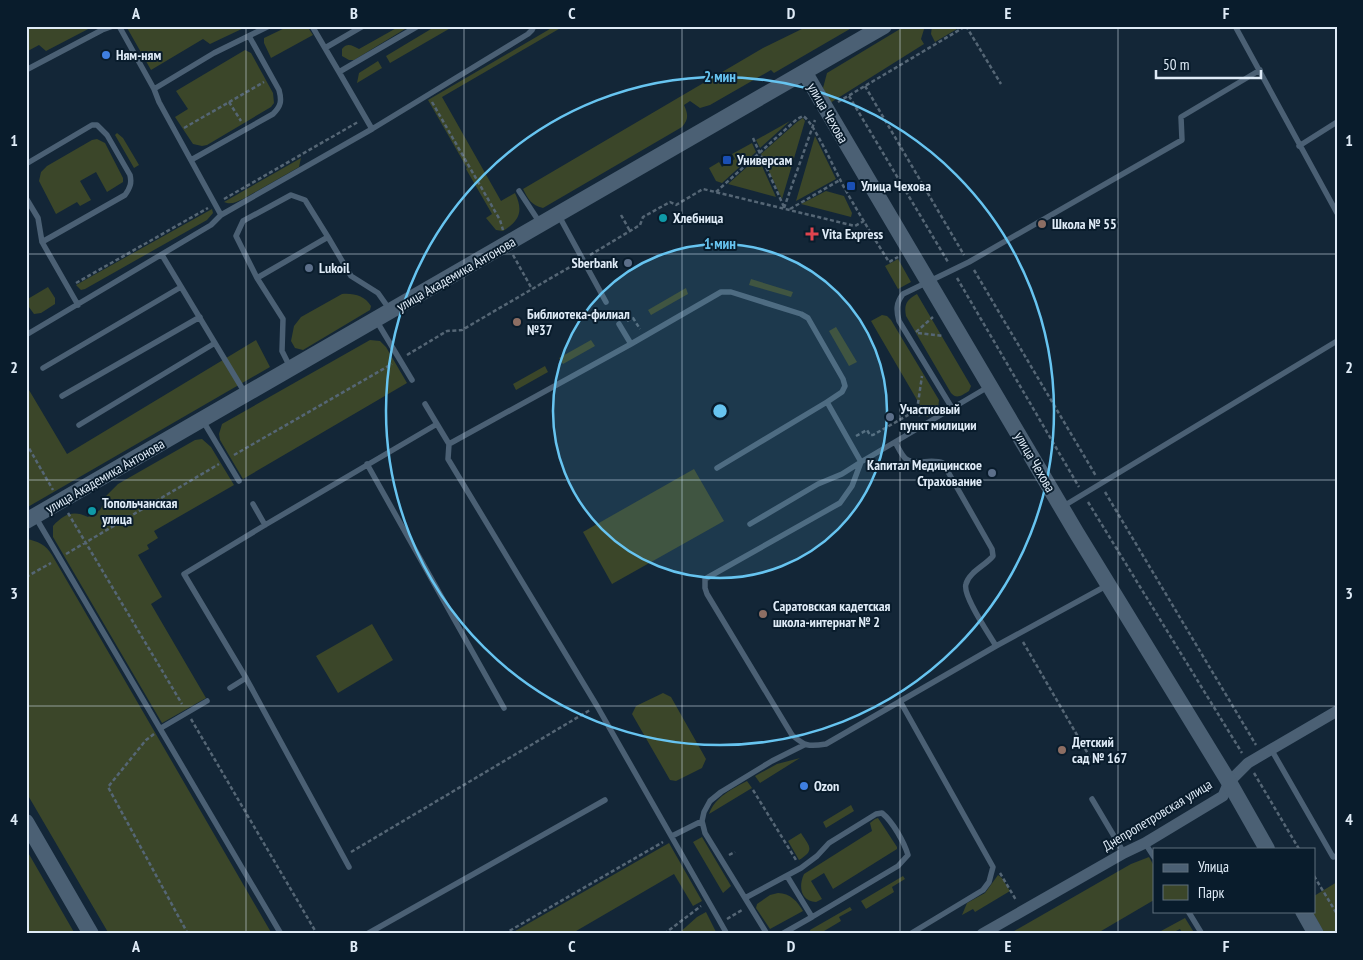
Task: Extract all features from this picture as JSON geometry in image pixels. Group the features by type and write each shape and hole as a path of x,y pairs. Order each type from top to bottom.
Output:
{"main road":[{"name":"улица Академика Антонова","path":"31,518 884,26"},
{"name":"улица Чехова","path":"805,73 1108,585 1229,782 1266,848"},
{"path":"26,822 91,934"},
{"path":"1304,912 1316,934"}],"street":[{"name":"Днепропетровская улица","path":"982,934 1124,852 1145,843 1223,796 1229,782 1248,762 1337,711"}],"lane":[{"path":"26,70 113,26"},
{"path":"118,26 221,215"},
{"path":"154,89 214,53 269,26"},
{"path":"312,26 372,129"},
{"path":"325,48 363,26"},
{"path":"339,72 418,26"},
{"path":"26,335 211,225 221,215 372,129 528,34 534,26"},
{"path":"1235,26 1337,213"},
{"path":"192,160 273,114 279,108 282,100 249,36"},
{"path":"952,408 899,321 896,312 898,301 903,294 953,271 1182,140 1181,117 1260,70"},
{"path":"1299,146 1337,122"},
{"path":"26,164 92,125 97,125 107,135 130,175 132,182 130,189 125,195 42,242"},
{"path":"519,191 541,225"},
{"path":"291,369 282,351 283,319 257,278 236,236 243,221 291,195 304,200 350,276 378,293 391,312"},
{"path":"26,198 38,218 42,242 78,305"},
{"path":"558,215 606,302"},
{"path":"257,278 328,237"},
{"path":"162,254 246,395"},
{"path":"43,368 181,287"},
{"path":"448,444 722,292 731,292 801,314 808,318 843,379 845,386 842,392 828,402 717,468"},
{"path":"62,396 200,317"},
{"path":"376,320 412,380"},
{"path":"619,325 631,344"},
{"path":"1062,507 1337,341"},
{"path":"80,425 215,343"},
{"path":"750,524 818,484 842,474 990,386"},
{"path":"828,402 861,462"},
{"path":"425,404 448,444 448,459 597,706 727,934"},
{"path":"202,420 239,481"},
{"path":"349,868 246,678 184,574 265,524 437,424"},
{"path":"895,442 906,459 914,463 936,460 943,463 992,549 993,556 966,583 966,594 996,646"},
{"path":"804,745 792,735 707,594 704,588 705,579 840,503 852,486 861,462"},
{"path":"367,464 504,708"},
{"path":"253,504 265,524"},
{"path":"31,518 60,557 281,934"},
{"path":"767,934 706,833 702,821 710,801 721,792 772,761 804,745 826,744 996,646 1108,585"},
{"path":"230,688 246,678"},
{"path":"161,728 207,701"},
{"path":"900,701 993,867 983,890 910,934"},
{"path":"1267,752 1333,858 1337,856"},
{"path":"1092,799 1124,852"},
{"path":"367,934 605,800"},
{"path":"745,898 801,868 817,856 829,843 876,814 882,813 887,817 906,849 908,856 898,866 782,934"},
{"path":"672,836 702,821"},
{"path":"1145,843 1153,855"},
{"path":"787,876 812,917"},
{"path":"1189,912 1202,934"}],"path":[{"path":"784,208 817,114 966,26 1001,84"},
{"path":"176,133 271,77"},
{"path":"865,86 1100,484 1267,752"},
{"path":"428,94 500,220 503,231"},
{"path":"849,96 1084,494 1248,762 1297,848"},
{"path":"229,102 246,129"},
{"path":"716,192 797,119 803,116 806,117 812,127"},
{"path":"68,287 366,118"},
{"path":"753,138 784,208"},
{"path":"788,210 840,180"},
{"path":"26,578 399,359 447,332 462,330 582,260 640,225 643,217 670,202 676,204 703,189 855,226 864,221"},
{"path":"621,215 630,231"},
{"path":"512,254 532,288"},
{"path":"934,316 915,333 947,337"},
{"path":"619,325 633,318 644,336"},
{"path":"924,362 917,410 925,424"},
{"path":"848,440 867,430 870,435 873,435 917,410"},
{"path":"86,543 317,934"},
{"path":"1018,634 1091,758"},
{"path":"343,857 597,706"},
{"path":"161,728 146,740 108,786 188,934"},
{"path":"753,790 801,868"},
{"path":"504,934 672,836"},
{"path":"993,867 1003,876 1014,896"},
{"path":"1316,879 1337,914"},
{"path":"720,923 749,905"},
{"path":"664,934 696,909"}],"green space":[{"path":"26,26 94,26 46,51 39,45 26,52"},
{"path":"126,26 248,26 210,44 203,39 151,70"},
{"path":"289,26 307,26 313,35 271,58 264,43 264,38"},
{"path":"400,26 410,26 354,60 349,60 342,56 342,49 346,46 350,45 359,49"},
{"path":"436,26 454,26 390,63 386,56"},
{"path":"555,26 564,26 442,97 501,201 515,193 518,200 519,211 516,220 503,231 496,230 486,218 492,214 428,100"},
{"path":"808,26 855,26 774,73 771,70 710,105 700,108 690,101 684,105 687,116 682,127 543,208 530,201 523,189 763,48"},
{"path":"905,26 925,26 921,39 924,44 830,103 823,88 827,73"},
{"path":"932,26 962,26 935,42 931,34"},
{"path":"245,50 251,53 273,93 274,103 271,107 207,145 193,144 175,117 188,109 176,91"},
{"path":"378,61 382,68 357,83 359,73"},
{"path":"803,118 805,121 782,199 761,154"},
{"path":"790,121 760,148 756,140"},
{"path":"117,133 123,138 139,165 134,168 115,135"},
{"path":"815,136 836,179 796,201"},
{"path":"97,139 105,143 123,178 123,182 107,192 96,172 80,181 91,200 80,206 77,202 56,214 39,181 41,172 47,166"},
{"path":"752,143 756,152 722,183 716,181 709,168 719,162 722,167 735,159 732,154"},
{"path":"758,157 776,197 728,184"},
{"path":"301,158 299,167 243,199 231,203 224,202"},
{"path":"826,191 844,196 852,213 851,217 801,204"},
{"path":"212,209 213,213 207,220 85,289 81,290 76,285"},
{"path":"898,259 911,282 898,289 885,266"},
{"path":"751,279 793,292 791,297 749,285"},
{"path":"48,287 55,298 55,304 41,313 34,314 26,300"},
{"path":"686,288 688,294 651,315 648,310"},
{"path":"342,294 351,294 362,298 371,306 370,310 303,350 295,348 291,341 294,326 301,317"},
{"path":"917,294 971,386 969,391 962,395 955,396 951,393 906,316 905,309 907,303 910,298"},
{"path":"882,315 887,316 891,320 939,400 938,409 927,417 871,321"},
{"path":"836,327 857,362 849,366 829,331"},
{"path":"256,340 270,367 26,508 26,385 67,454"},
{"path":"370,340 380,341 386,347 407,383 243,479 220,440 219,434 222,424"},
{"path":"591,340 595,346 563,364 559,358"},
{"path":"545,366 548,372 516,390 513,384"},
{"path":"202,439 211,447 234,485 154,531 158,538 147,545 149,549 138,555 162,597 151,604 206,698 162,723 53,537 53,526 69,514 88,517 100,510 104,503 103,499 118,484 195,440"},
{"path":"694,469 724,521 612,584 583,532"},
{"path":"26,539 41,544 52,555 272,934 109,934 26,792"},
{"path":"372,624 393,660 338,693 316,656"},
{"path":"663,693 671,697 706,759 702,768 676,781 670,780 632,714 636,706"},
{"path":"800,758 760,783 755,776 777,764"},
{"path":"747,781 752,788 709,814 720,798"},
{"path":"851,805 854,811 826,828 823,822"},
{"path":"878,818 897,849 833,889 824,873 811,881 822,899 816,902 807,899 801,888 804,874 872,831 870,823"},
{"path":"801,833 807,842 809,851 799,860 788,841"},
{"path":"702,837 731,886 723,893 693,842"},
{"path":"669,843 702,901 693,906 674,874 571,934 510,934"},
{"path":"26,849 75,934 26,934"},
{"path":"1149,857 1153,864 1153,901 1096,934 1009,934 1131,864"},
{"path":"998,875 1010,891 975,912 973,909 962,915 967,903 985,893"},
{"path":"903,876 905,879 892,887 894,892 866,909 861,901"},
{"path":"1337,882 1337,934 1325,934 1313,912 1316,912 1316,895"},
{"path":"778,893 793,899 803,911 770,929 756,908 757,904 770,895"},
{"path":"850,907 852,910 839,917 841,921 819,934 811,934 810,930"},
{"path":"706,912 717,934 678,934 697,917"},
{"path":"1185,918 1195,934 1183,934 1180,929 1170,934 1162,934 1161,931"}],"place":[{"name":"Ням-ням","path":"106,55"},
{"name":"Универсам","path":"727,160"},
{"name":"Улица Чехова","path":"851,186"},
{"name":"Хлебница","path":"663,218"},
{"name":"Школа № 55","path":"1042,224"},
{"name":"Vita Express","path":"812,234"},
{"name":"Sberbank","path":"628,263"},
{"name":"Lukoil","path":"309,268"},
{"name":"Библиотека-филиал №37","path":"517,322"},
{"name":"Участковый пункт милиции","path":"890,417"},
{"name":"Капитал Медицинское Страхование","path":"992,473"},
{"name":"Топольчанская улица","path":"92,511"},
{"name":"Саратовская кадетская школа-интернат № 2","path":"763,614"},
{"name":"Детский сад № 167","path":"1062,750"},
{"name":"Ozon","path":"804,786"}]}
